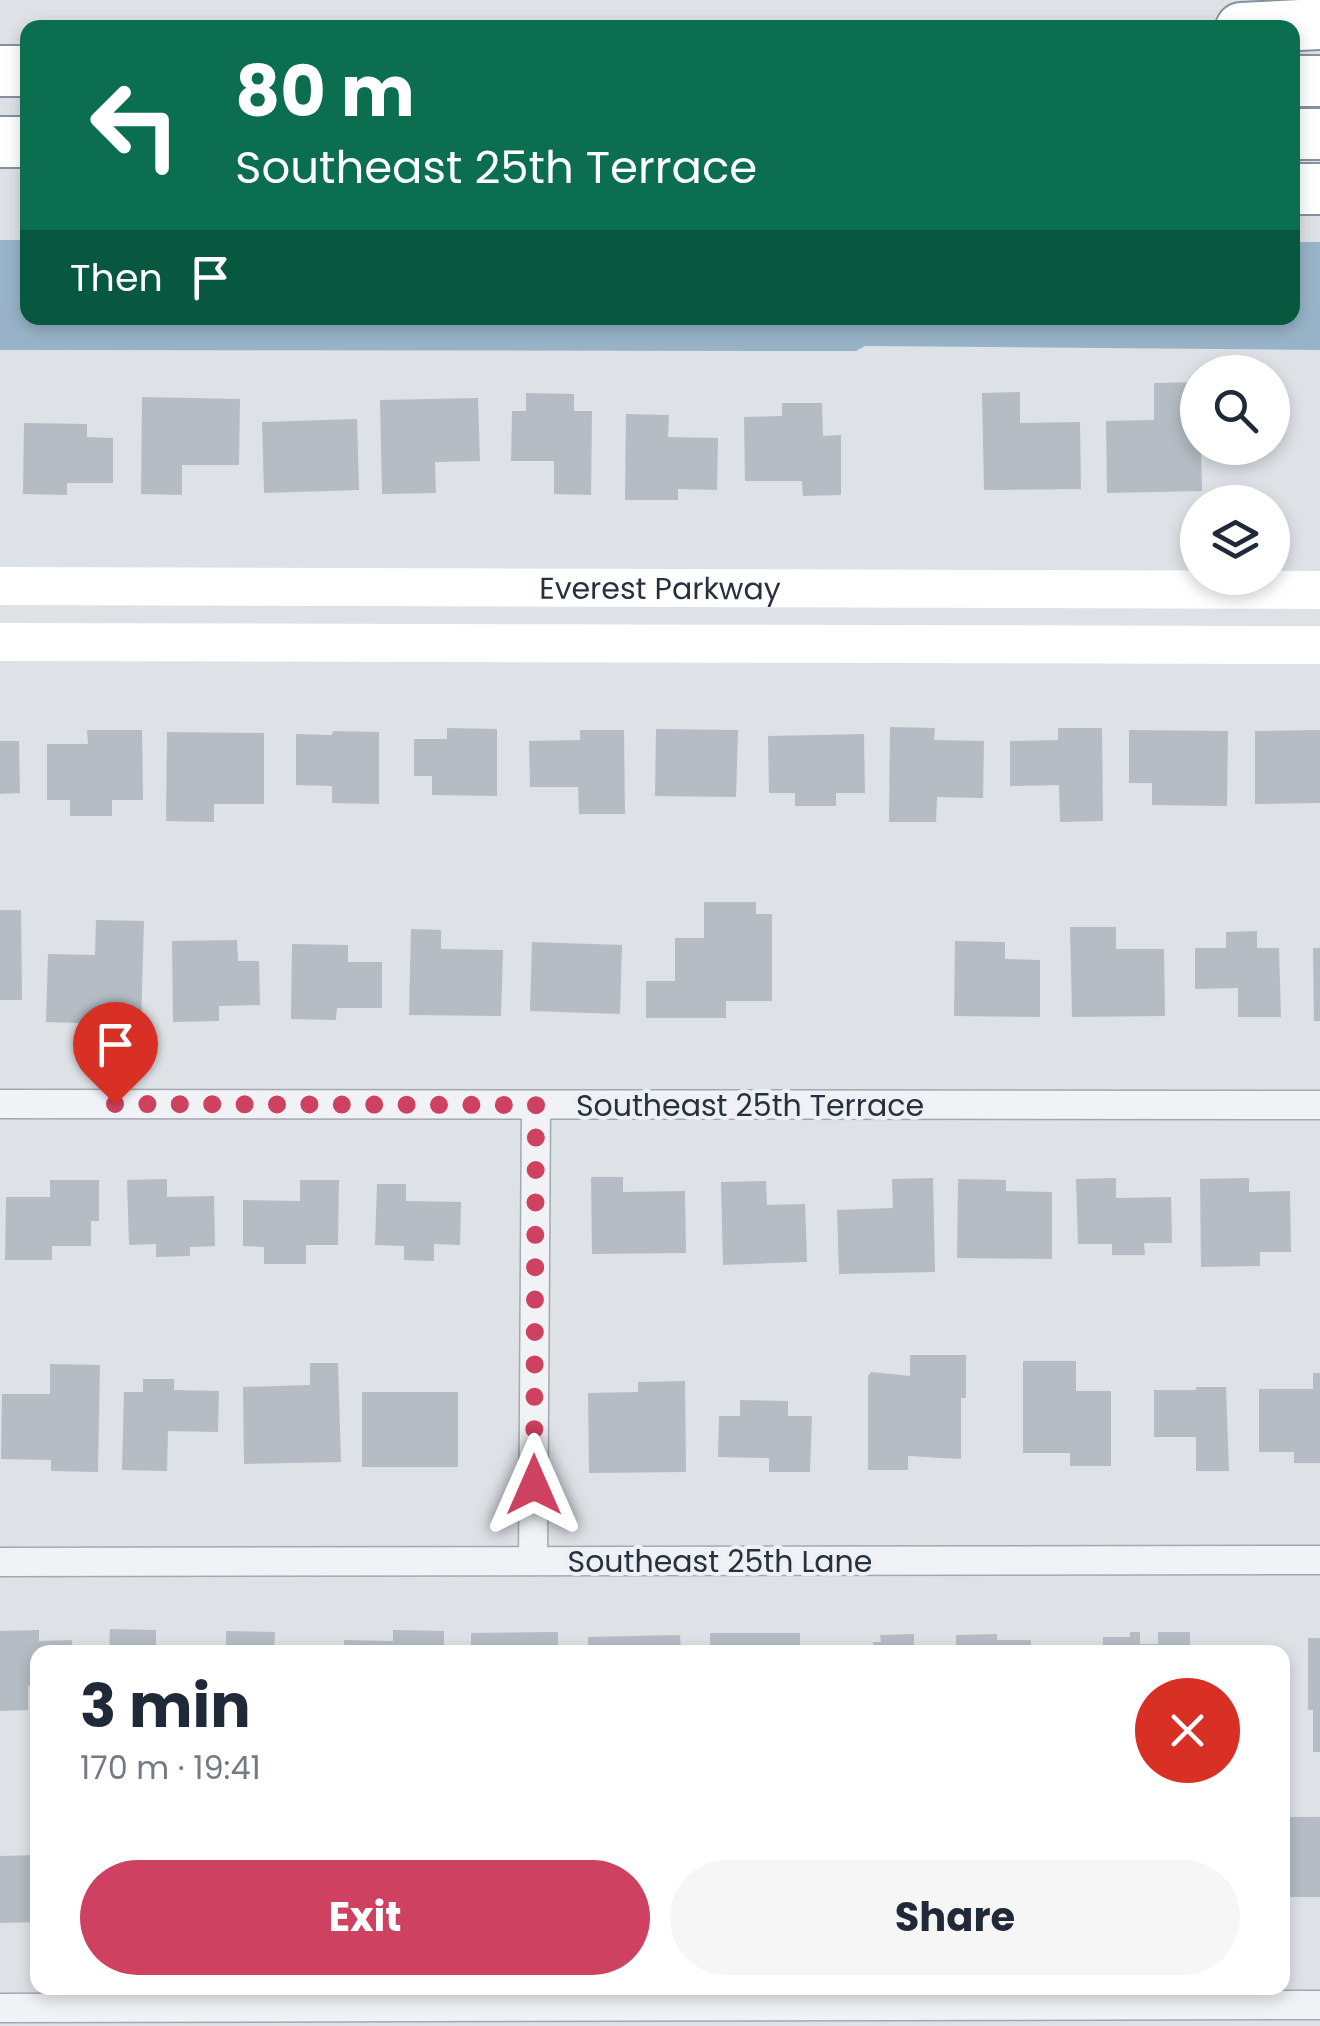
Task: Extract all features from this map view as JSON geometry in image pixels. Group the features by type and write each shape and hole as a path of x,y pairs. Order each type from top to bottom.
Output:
{"street":[{"name":"Everest Parkway","path":"0,586 1320,590"},
{"path":"914,644 915,589"},
{"name":"Everest Parkway","path":"0,642 1320,645"},
{"name":"Southeast 25th Terrace","path":"0,1104 1320,1104"},
{"path":"534,1561 536,1105"},
{"name":"Southeast 25th Lane","path":"0,1562 1320,1560"},
{"path":"0,2008 546,2017 1320,2006"}],"water":[{"path":"0,240 20,240 20,325 1300,325 1300,242 1320,242 1320,350 865,346 856,351 0,350"}],"building":[{"path":"1180,382 1180,465 1201,465 1202,485 1180,485 1180,491 1107,493 1106,421 1154,420 1154,383"},
{"path":"1020,392 1020,423 1080,422 1081,489 984,490 982,393"},
{"path":"526,393 574,394 574,411 592,411 591,495 554,494 554,461 511,461 512,411 526,411"},
{"path":"142,397 240,399 239,465 182,465 182,495 141,494"},
{"path":"478,398 480,461 435,462 436,493 382,494 380,400"},
{"path":"782,403 822,403 823,436 841,435 841,495 803,496 802,481 745,481 744,417 782,416"},
{"path":"626,414 669,415 668,437 718,438 717,490 678,489 678,500 625,500"},
{"path":"357,419 359,490 264,493 262,422"},
{"path":"24,423 87,424 87,437 113,438 113,483 67,483 67,495 23,494"},
{"path":"890,727 935,728 934,740 984,741 983,798 937,797 936,822 889,822"},
{"path":"447,728 497,729 497,796 432,795 432,776 414,776 414,739 447,739"},
{"path":"1058,728 1102,728 1103,821 1060,822 1059,785 1010,786 1010,741 1058,740"},
{"path":"656,729 738,730 736,797 655,796"},
{"path":"87,730 142,730 143,800 112,800 112,816 70,816 70,800 47,800 47,744 88,744"},
{"path":"580,730 624,730 625,814 579,814 578,787 530,787 529,741 580,740"},
{"path":"1129,730 1228,731 1227,806 1152,805 1152,783 1129,783"},
{"path":"1320,730 1320,803 1255,804 1255,731"},
{"path":"333,731 379,732 379,804 332,803 332,786 296,785 296,734 332,735"},
{"path":"167,732 264,733 264,804 214,804 214,822 166,821"},
{"path":"864,734 865,793 836,793 836,806 795,806 795,793 769,793 768,736"},
{"path":"0,741 19,741 20,793 0,794"},
{"path":"704,902 756,902 756,914 772,914 772,1001 726,1001 726,1018 646,1018 646,981 675,981 675,938 704,938"},
{"path":"0,910 21,910 22,1000 0,1000"},
{"path":"96,920 144,921 141,1025 46,1022 48,954 95,955"},
{"path":"1070,927 1116,927 1116,949 1164,949 1165,1016 1072,1017"},
{"path":"411,929 441,930 441,949 503,950 501,1016 409,1015"},
{"path":"1257,931 1257,948 1279,948 1281,1017 1238,1017 1238,988 1195,989 1195,948 1226,948 1226,932"},
{"path":"237,940 238,961 259,961 260,1005 219,1006 219,1021 173,1022 172,941"},
{"path":"955,941 1005,942 1005,959 1040,960 1040,1017 954,1016"},
{"path":"532,942 622,945 620,1014 530,1011"},
{"path":"292,944 348,945 348,962 382,962 382,1008 337,1008 336,1020 291,1019"},
{"path":"1313,948 1320,948 1320,1021 1314,1021"},
{"path":"591,1177 623,1177 623,1192 685,1191 686,1253 592,1254"},
{"path":"933,1178 935,1272 839,1274 837,1210 893,1208 892,1179"},
{"path":"1116,1178 1116,1198 1171,1197 1172,1243 1144,1243 1145,1255 1112,1255 1112,1244 1078,1244 1076,1179"},
{"path":"1249,1178 1249,1192 1290,1191 1291,1252 1260,1252 1260,1266 1201,1267 1200,1179"},
{"path":"167,1179 167,1197 214,1196 215,1246 190,1247 190,1256 156,1257 156,1244 129,1245 127,1180"},
{"path":"958,1179 1006,1180 1006,1191 1052,1192 1052,1259 957,1258"},
{"path":"50,1180 99,1180 99,1221 91,1221 91,1246 52,1246 52,1260 5,1260 6,1197 50,1197"},
{"path":"300,1180 339,1180 338,1245 306,1245 306,1264 264,1264 264,1247 243,1246 243,1200 300,1201"},
{"path":"766,1181 767,1205 805,1204 807,1262 723,1265 721,1182"},
{"path":"377,1184 406,1184 406,1201 461,1202 460,1245 434,1244 434,1261 404,1260 404,1246 375,1245"},
{"path":"910,1355 966,1355 961,1459 908,1456 908,1470 868,1470 868,1376 871,1372 910,1376"},
{"path":"1023,1361 1076,1361 1076,1391 1111,1391 1111,1466 1070,1466 1070,1453 1023,1453"},
{"path":"310,1363 338,1363 341,1462 244,1464 243,1387 310,1385"},
{"path":"50,1364 100,1365 98,1472 51,1471 51,1460 1,1459 2,1394 50,1394"},
{"path":"1313,1373 1320,1373 1320,1463 1294,1463 1294,1452 1259,1452 1259,1389 1313,1389"},
{"path":"143,1379 174,1379 174,1390 219,1391 218,1432 168,1431 167,1471 122,1470 124,1392 143,1392"},
{"path":"685,1381 686,1472 589,1473 588,1393 638,1392 638,1382"},
{"path":"1226,1387 1229,1471 1196,1471 1196,1437 1154,1437 1154,1390"},
{"path":"362,1392 458,1392 458,1467 362,1467"},
{"path":"740,1400 788,1401 788,1416 812,1416 810,1472 769,1472 769,1458 718,1457 719,1416 740,1416"},
{"path":"110,1629 156,1630 156,1645 109,1645"},
{"path":"39,1630 39,1641 72,1640 72,1645 30,1645 28,1710 0,1711 0,1631"},
{"path":"393,1630 444,1631 444,1645 344,1645 344,1640 393,1641"},
{"path":"226,1631 275,1632 274,1645 226,1645"},
{"path":"558,1632 558,1645 471,1645 471,1633"},
{"path":"1130,1632 1140,1632 1140,1644 1158,1644 1158,1632 1190,1632 1190,1645 1103,1645 1103,1637 1130,1637"},
{"path":"710,1633 800,1633 800,1645 710,1645"},
{"path":"914,1634 914,1645 874,1645 881,1642 880,1635"},
{"path":"997,1634 997,1640 1031,1640 1031,1645 956,1645 956,1635"},
{"path":"680,1635 681,1645 588,1645 588,1637"},
{"path":"1308,1638 1320,1638 1320,1752 1313,1752 1313,1710 1308,1710"},
{"path":"1290,1817 1320,1817 1320,1897 1290,1897"},
{"path":"30,1855 30,1922 0,1923 0,1856"}],"route":[{"path":"115,1104 536,1105 534,1485"}]}
